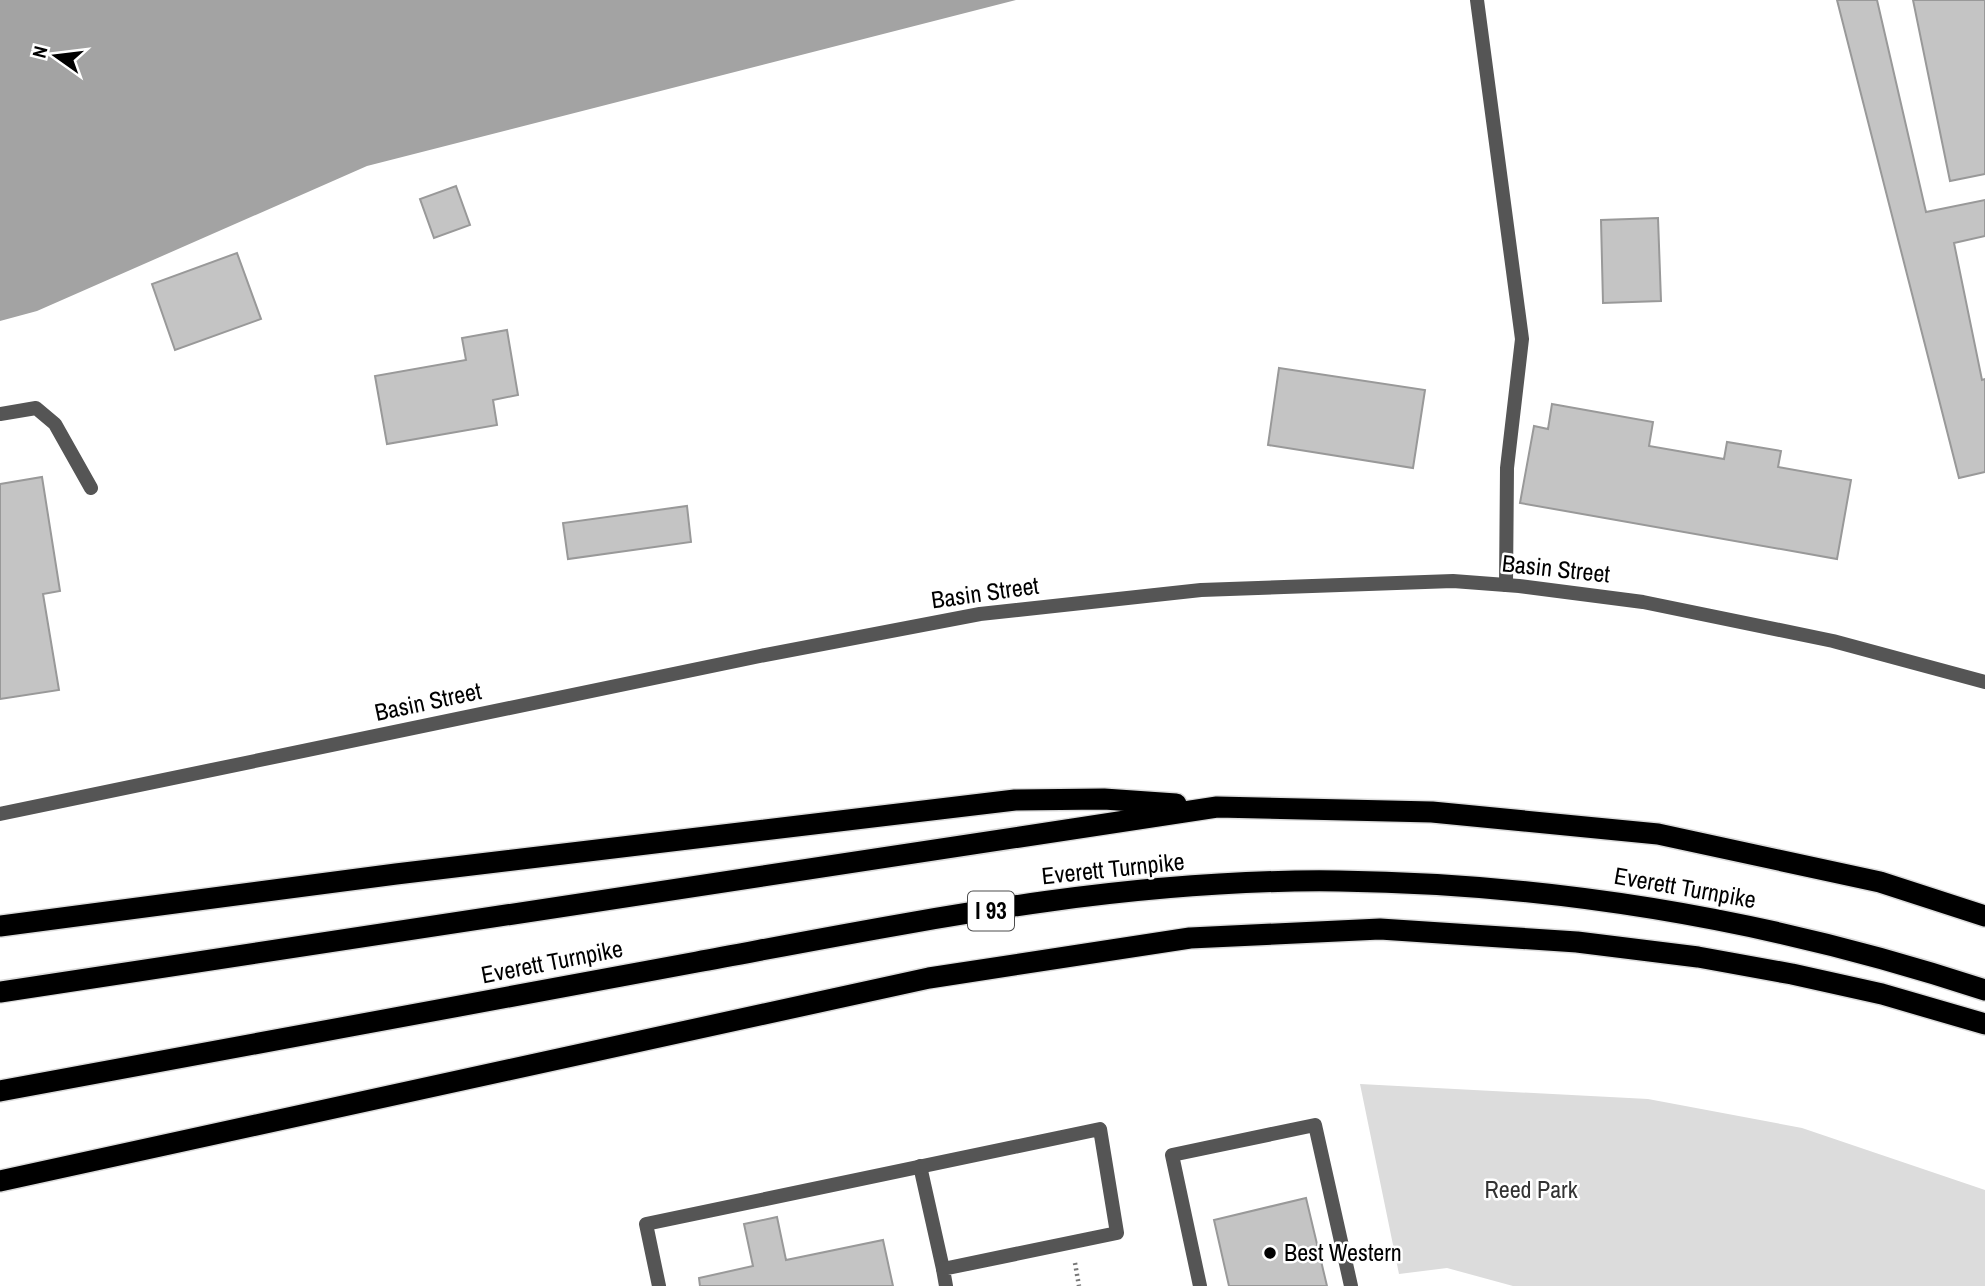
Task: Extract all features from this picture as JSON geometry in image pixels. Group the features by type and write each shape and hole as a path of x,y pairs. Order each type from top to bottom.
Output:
{"highway":[{"path":"0,926 424,870 1015,800 1104,799 1217,807"},
{"name":"Everett Turnpike","path":"0,992 1217,807 1432,812 1658,834 1880,882 1985,916"},
{"name":"Everett Turnpike","path":"0,1091 848,934 1036,904 1223,884 1336,881 1450,885 1563,894 1749,924 1933,973 1985,990"},
{"path":"0,1181 929,978 1190,937 1380,929 1577,942 1698,957 1792,974 1882,994 1985,1024"}],"street":[{"path":"1477,0 1522,339 1507,468 1506,585"},
{"path":"0,414 36,408 55,424 91,488"},
{"name":"Basin Street","path":"0,814 760,656 980,614 1201,590 1453,581 1506,585 1643,602 1833,641 1985,682"},
{"path":"1200,1286 1172,1155 1315,1125 1352,1286"},
{"path":"659,1286 646,1224 1101,1129 1117,1234 943,1269"},
{"path":"920,1166 946,1286"}],"green space":[{"name":"Reed Park","path":"1360,1084 1648,1099 1802,1128 1985,1190 1985,1286 1513,1286 1447,1268 1399,1274"}],"shaded area":[{"path":"0,0 1016,0 367,166 37,311 0,321"}],"building":[{"path":"1837,0 1877,0 1926,212 1985,200 1985,236 1954,243 1982,380 1985,379 1985,472 1959,478"},
{"path":"1913,0 1985,0 1985,174 1950,181"},
{"path":"456,186 470,225 434,238 420,199"},
{"path":"1658,218 1661,301 1603,303 1601,220"},
{"path":"237,253 261,319 175,350 152,284"},
{"path":"507,330 518,395 493,400 497,425 387,444 375,376 466,360 462,338"},
{"path":"1279,368 1425,390 1413,468 1268,445"},
{"path":"1552,404 1653,422 1649,446 1724,459 1727,442 1781,451 1778,467 1851,480 1837,559 1520,503 1534,426 1548,429"},
{"path":"42,477 60,591 43,594 59,690 0,699 0,484"},
{"path":"687,506 691,542 568,559 563,523"},
{"name":"Best Western","path":"1306,1198 1327,1286 1229,1286 1214,1220"},
{"path":"777,1217 786,1260 883,1240 893,1286 700,1286 699,1278 753,1266 744,1224"}],"place":[{"name":"Best Western","path":"1270,1253"}]}
